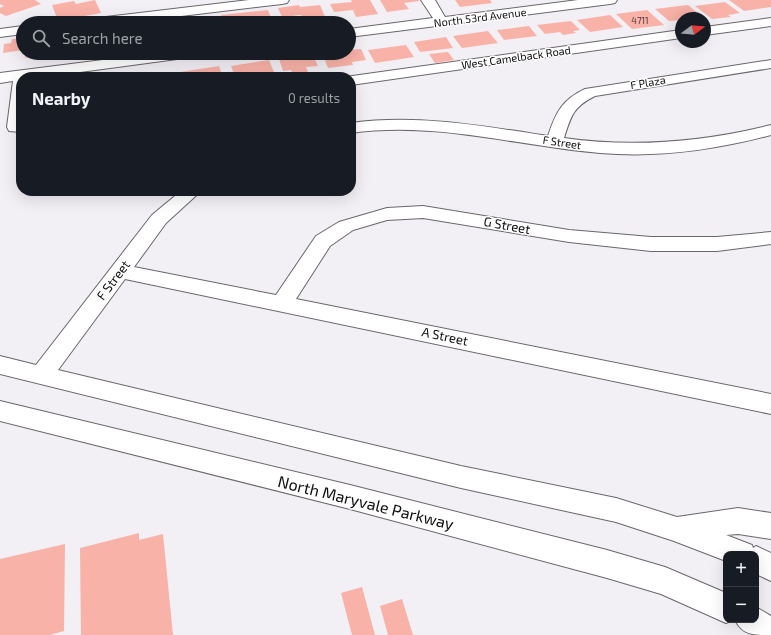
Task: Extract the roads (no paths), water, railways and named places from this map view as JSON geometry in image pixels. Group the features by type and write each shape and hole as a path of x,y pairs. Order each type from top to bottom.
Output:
{"street":[{"path":"148,16 282,0"},
{"path":"428,0 442,22"},
{"name":"North 53rd Avenue","path":"356,32 442,22 529,5 610,0"},
{"path":"711,30 771,22"},
{"path":"0,33 16,31"},
{"name":"West Camelback Road","path":"356,79 675,35"},
{"path":"44,72 138,60"},
{"name":"F Plaza","path":"554,142 563,115 570,104 579,97 591,92 771,64"},
{"path":"0,78 16,76"},
{"name":"F Street","path":"356,128 387,125 425,126 508,134 554,142 616,149 659,149 720,142 771,130"},
{"name":"F Street","path":"41,375 159,219 186,196"},
{"name":"G Street","path":"282,302 323,241 346,226 386,214 423,212 569,236 651,244 717,244 771,238"},
{"name":"A Street","path":"120,270 282,302 771,404"},
{"path":"0,365 461,477 616,510 675,529 734,551"},
{"name":"North Maryvale Parkway","path":"0,411 607,564 665,581 723,607"},
{"path":"675,529 738,522 771,526"},
{"path":"759,561 771,567"},
{"path":"755,623 771,633"}]}
